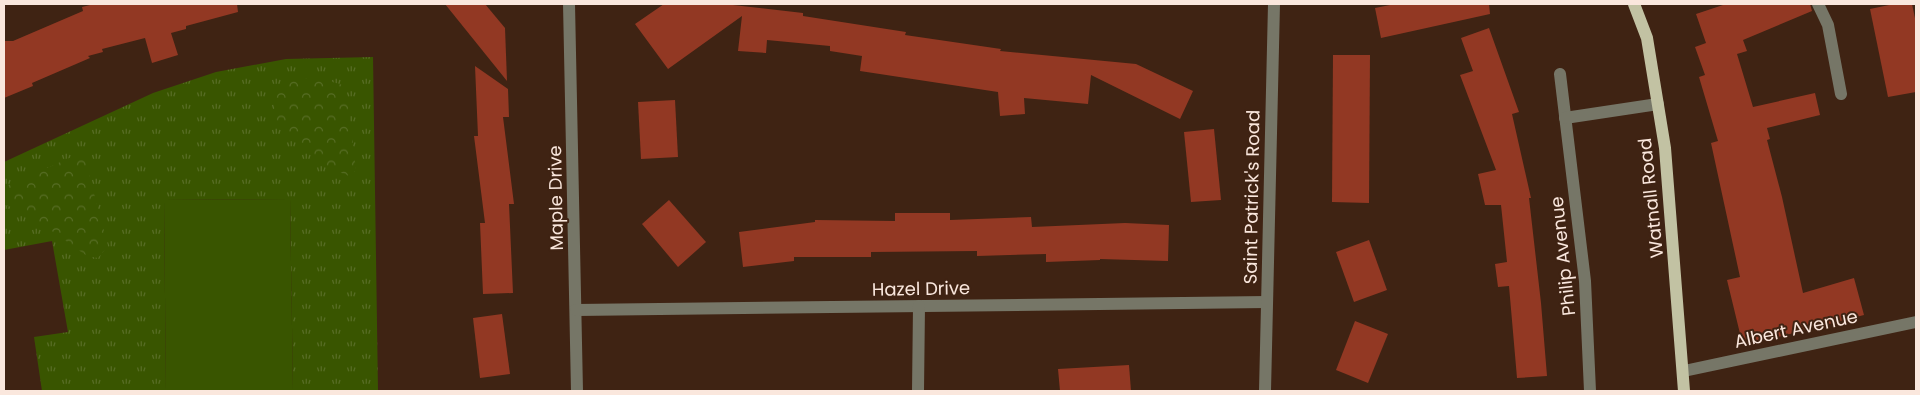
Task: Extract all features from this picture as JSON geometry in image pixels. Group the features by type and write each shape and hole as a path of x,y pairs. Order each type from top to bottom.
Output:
{"main road":[{"name":"Watnall Road","path":"1634,4 1647,38 1665,148 1684,371 1684,391"}],"street":[{"name":"Maple Drive","path":"569,4 577,391"},
{"name":"Saint Patrick's Road","path":"1265,391 1274,4"},
{"path":"1818,4 1828,25 1841,94"},
{"name":"Philip Avenue","path":"1560,74 1585,281 1590,391"},
{"path":"1565,118 1658,104"},
{"name":"Hazel Drive","path":"576,310 1268,302"},
{"path":"918,391 919,306"},
{"name":"Albert Avenue","path":"1684,371 1916,322"}],"green space":[{"path":"373,57 378,391 293,391 290,199 164,200 166,391 42,391 34,337 68,332 52,241 4,250 4,162 153,93 216,72 286,59"},
{"path":"319,78 346,86 356,170 349,176 329,168 274,121 275,96 286,79"},
{"path":"83,152 108,246 98,258 87,256 32,218 11,207 4,206 4,187"},
{"path":"290,199 293,391 166,391 164,200"}],"building":[{"path":"94,4 237,4 238,12 186,26 186,29 171,33 178,55 152,63 145,38 102,49 103,52 88,56 90,58 32,83 33,86 4,98 4,41 13,41 83,11 82,7"},
{"path":"445,4 485,4 505,28 507,81"},
{"path":"664,4 724,4 803,13 803,16 906,32 905,35 1001,49 1000,51 1136,64 1193,91 1180,119 1091,75 1088,104 1024,98 1025,114 1000,116 998,92 860,71 862,56 830,51 830,46 767,40 766,53 738,51 742,16 668,69 635,24"},
{"path":"1395,4 1489,4 1490,14 1381,38 1375,8"},
{"path":"1726,4 1810,4 1812,11 1743,40 1747,51 1737,54 1753,107 1815,93 1820,115 1767,128 1770,139 1767,140 1782,197 1803,293 1854,278 1864,315 1743,346 1727,280 1740,277 1711,143 1718,141 1699,77 1705,75 1695,47 1706,43 1696,14"},
{"path":"1894,4 1912,4 1916,23 1916,92 1888,97 1870,9"},
{"path":"1489,28 1519,112 1512,114 1531,198 1529,198 1547,376 1517,378 1509,286 1498,287 1495,264 1507,262 1501,205 1485,205 1478,174 1496,170 1460,75 1473,71 1461,38"},
{"path":"1333,55 1370,55 1369,203 1332,202"},
{"path":"475,66 508,89 509,117 503,117 514,204 509,204 513,293 483,294 480,223 485,223 474,136 478,136"},
{"path":"675,100 678,157 641,159 638,102"},
{"path":"1214,129 1221,200 1191,202 1184,132"},
{"path":"669,200 706,242 678,267 642,224"},
{"path":"895,213 950,213 950,220 1031,217 1032,227 1125,223 1169,225 1168,261 1100,259 1046,262 1046,254 977,256 977,251 871,252 871,257 794,257 794,261 743,267 739,232 815,222 815,220 895,221"},
{"path":"1369,240 1387,290 1354,302 1336,252"},
{"path":"502,314 510,374 480,378 473,318"},
{"path":"1355,321 1388,334 1368,383 1336,370"},
{"path":"1129,365 1131,391 1060,391 1058,369"}]}
